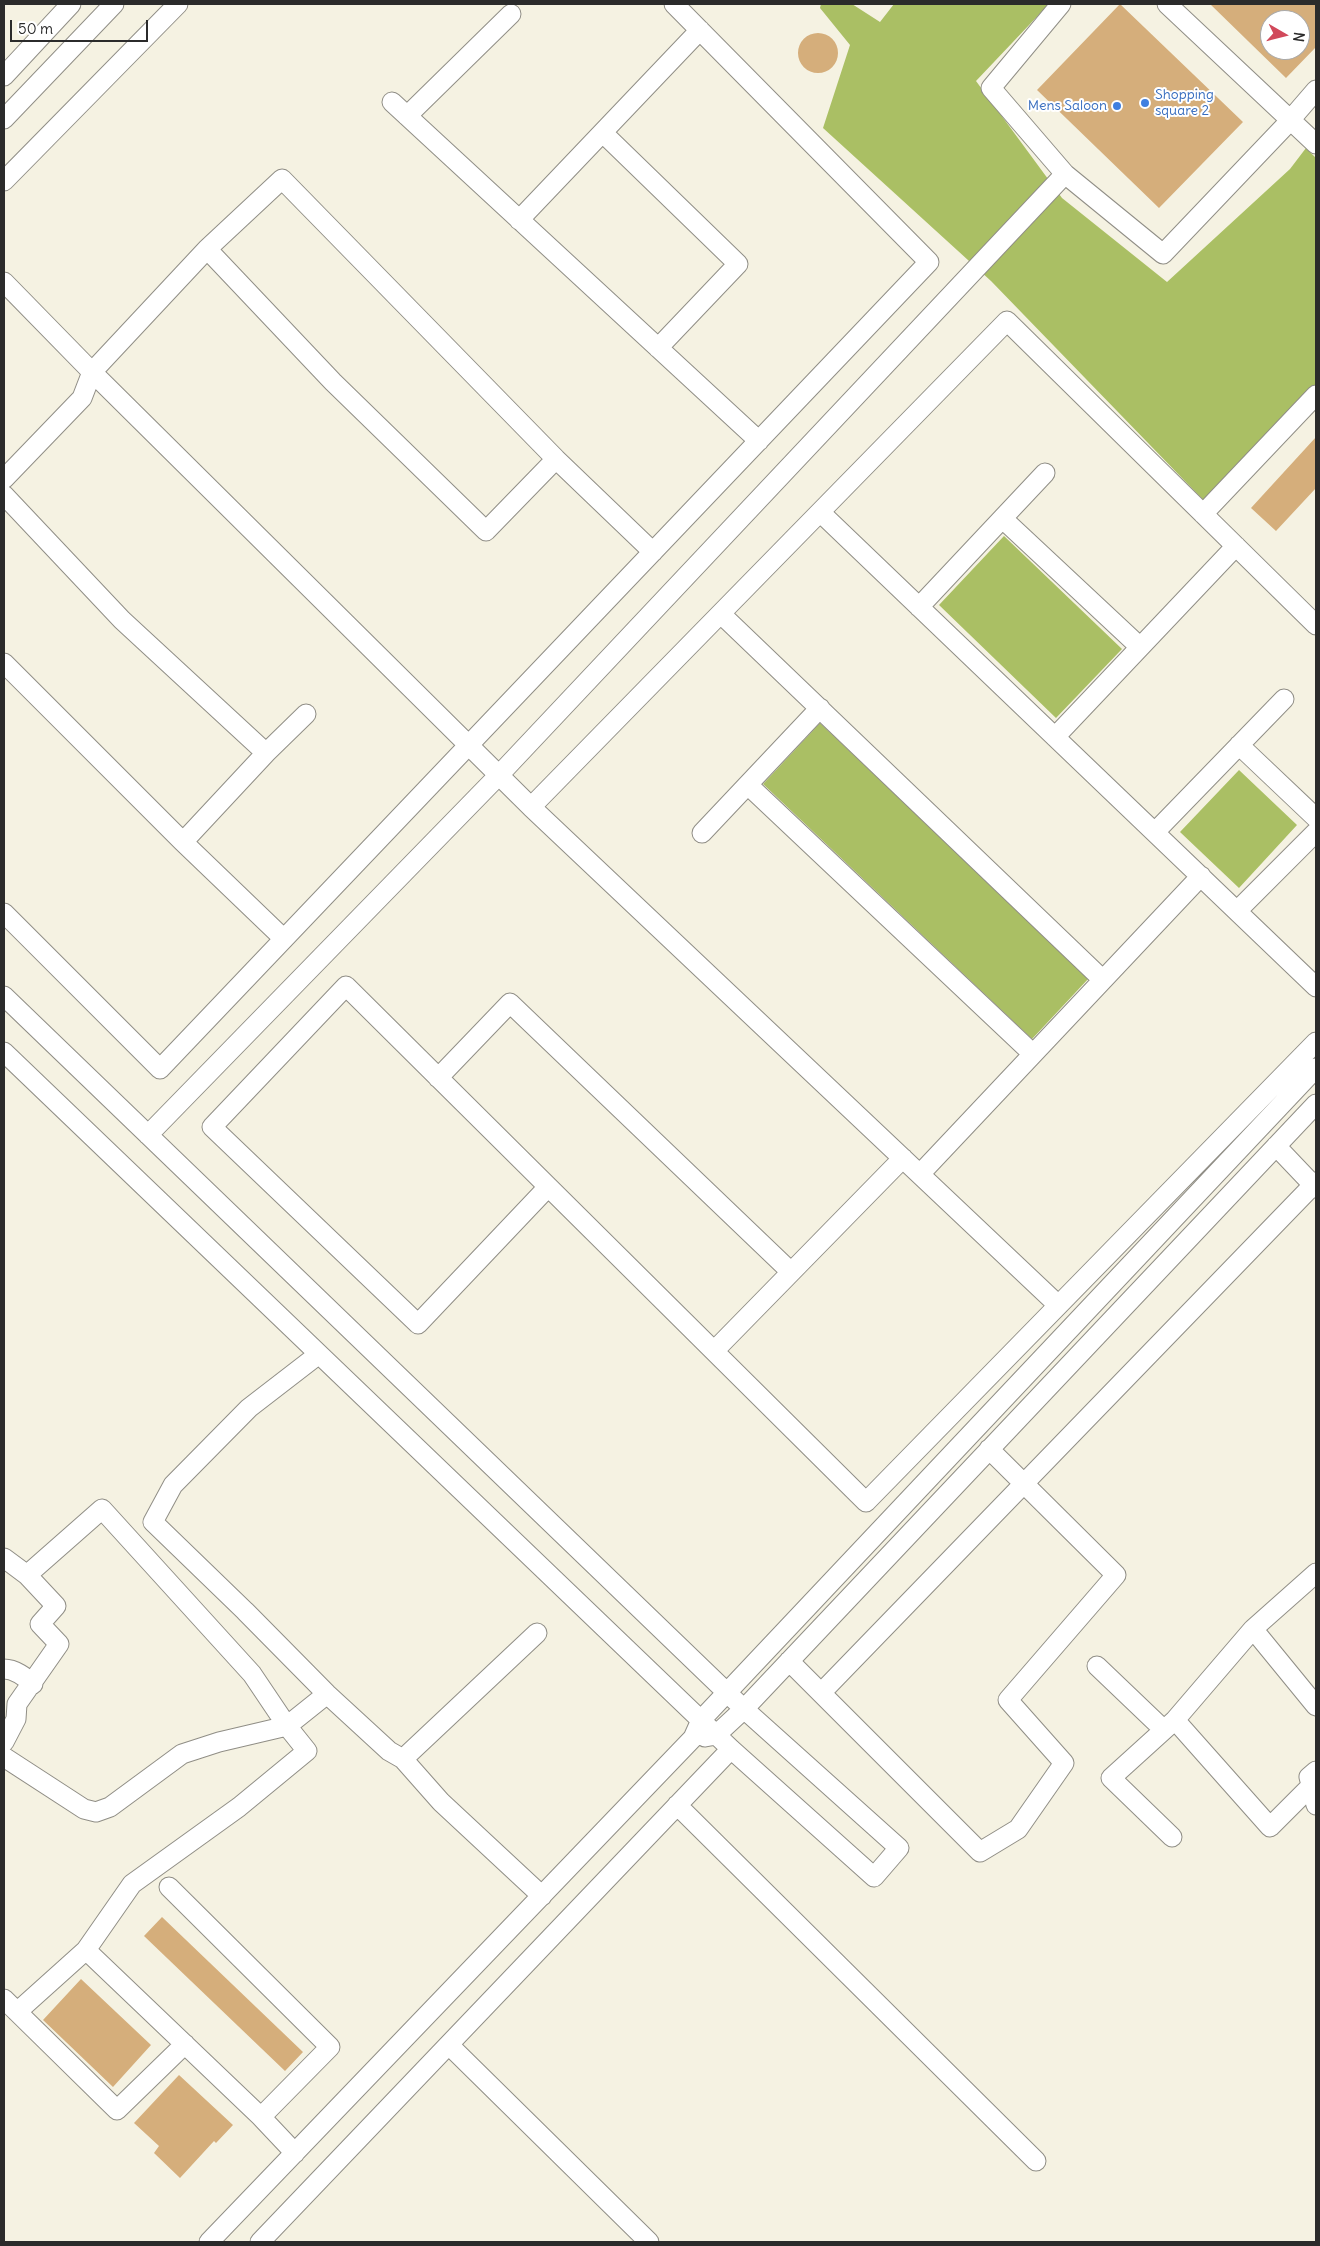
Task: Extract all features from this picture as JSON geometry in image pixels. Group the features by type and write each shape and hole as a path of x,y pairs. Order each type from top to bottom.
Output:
{"street":[{"path":"4,76 71,4"},
{"path":"4,119 114,4"},
{"path":"4,181 178,4"},
{"path":"4,913 160,1069 929,262 674,4"},
{"path":"1061,4 991,88 1065,174 1162,254 1291,119 1316,90"},
{"path":"1167,4 1316,144"},
{"path":"407,116 511,14"},
{"path":"519,220 700,30"},
{"path":"392,102 759,441"},
{"path":"603,133 738,264 658,348"},
{"path":"148,1135 499,774 1065,174"},
{"path":"4,478 82,398 92,372 207,249 282,179 556,459 654,552"},
{"path":"207,249 334,382 486,531 556,459"},
{"path":"4,282 92,372 531,807 1058,1305"},
{"path":"531,807 1008,321 1316,625"},
{"path":"1203,514 1316,395"},
{"path":"919,607 1046,473"},
{"path":"4,495 122,620 266,753"},
{"path":"820,512 1316,987"},
{"path":"1003,519 1140,647"},
{"path":"1055,737 1236,546"},
{"path":"721,614 1103,980"},
{"path":"4,663 183,842 284,939"},
{"path":"1155,832 1284,699"},
{"path":"702,833 820,708"},
{"path":"183,842 266,753 306,714"},
{"path":"1239,745 1316,818"},
{"path":"748,785 1033,1054"},
{"path":"1236,910 1316,832"},
{"path":"920,1174 1201,876"},
{"path":"548,1187 418,1324 212,1127 346,986 866,1502 1316,1042"},
{"path":"4,996 727,1693 899,1848 874,1877 716,1736 4,1052"},
{"path":"438,1078 510,1003 791,1272"},
{"path":"209,2242 694,1738 701,1720 1316,1068"},
{"path":"694,1738 716,1736 744,1709 1316,1104"},
{"path":"821,1693 1315,1185 1276,1146"},
{"path":"714,1351 903,1158"},
{"path":"153,1522 173,1485 249,1408 318,1354"},
{"path":"789,1661 980,1852 1018,1829 1064,1763 1008,1700 1116,1575 989,1449"},
{"path":"26,1575 102,1509 252,1674 287,1726 307,1751 239,1807 132,1884 86,1950 10,2005 117,2110 184,2044"},
{"path":"124,1533 140,1524 153,1522"},
{"path":"153,1522 327,1694 390,1751 403,1759 441,1802 542,1896"},
{"path":"4,1558 26,1575 56,1606 40,1624 59,1644 33,1684 10,1702 16,1719 4,1742"},
{"path":"1172,1837 1111,1778 1169,1725 1252,1629 1316,1573"},
{"path":"1252,1629 1316,1706"},
{"path":"403,1759 537,1633"},
{"path":"1097,1666 1169,1725 1270,1827 1314,1778"},
{"path":"4,1669 18,1673 33,1684"},
{"path":"4,1757 84,1808 96,1812 110,1807 182,1754 219,1742 287,1726 327,1694"},
{"path":"260,2242 731,1749"},
{"path":"1314,1778 1316,1805"},
{"path":"677,1806 1036,2161"},
{"path":"169,1887 330,2047 261,2117"},
{"path":"86,1950 261,2117 294,2153"},
{"path":"449,2044 649,2242"}],"green space":[{"path":"821,4 852,4 880,22 894,4 1049,4 976,81 1062,198 1167,282 1290,169 1306,148 1316,158 1316,393 1212,509 991,281 823,128 850,45 820,8"},
{"path":"1004,536 1122,649 1056,718 939,605"},
{"path":"820,723 1089,978 1032,1039 763,784"},
{"path":"1239,770 1297,825 1239,888 1180,832"}],"building":[{"path":"1120,4 1243,122 1159,208 1037,90"},
{"path":"1210,4 1316,4 1316,47 1310,53 1310,10 1260,10 1260,53"},
{"path":"822,33 829,36 835,42 838,53 837,61 829,70 822,73 814,73 807,70 799,61 798,49 801,42 810,34"},
{"path":"1268,60 1303,60 1286,78"},
{"path":"1316,437 1316,488 1276,531 1251,508"},
{"path":"162,1917 303,2052 285,2071 144,1936"},
{"path":"81,1979 151,2045 113,2087 43,2020"},
{"path":"179,2075 233,2125 216,2143 214,2141 180,2178 154,2153 159,2146 134,2123"}],"place":[{"name":"Shopping square 2","path":"1145,103"},
{"name":"Mens Saloon","path":"1117,106"}]}
